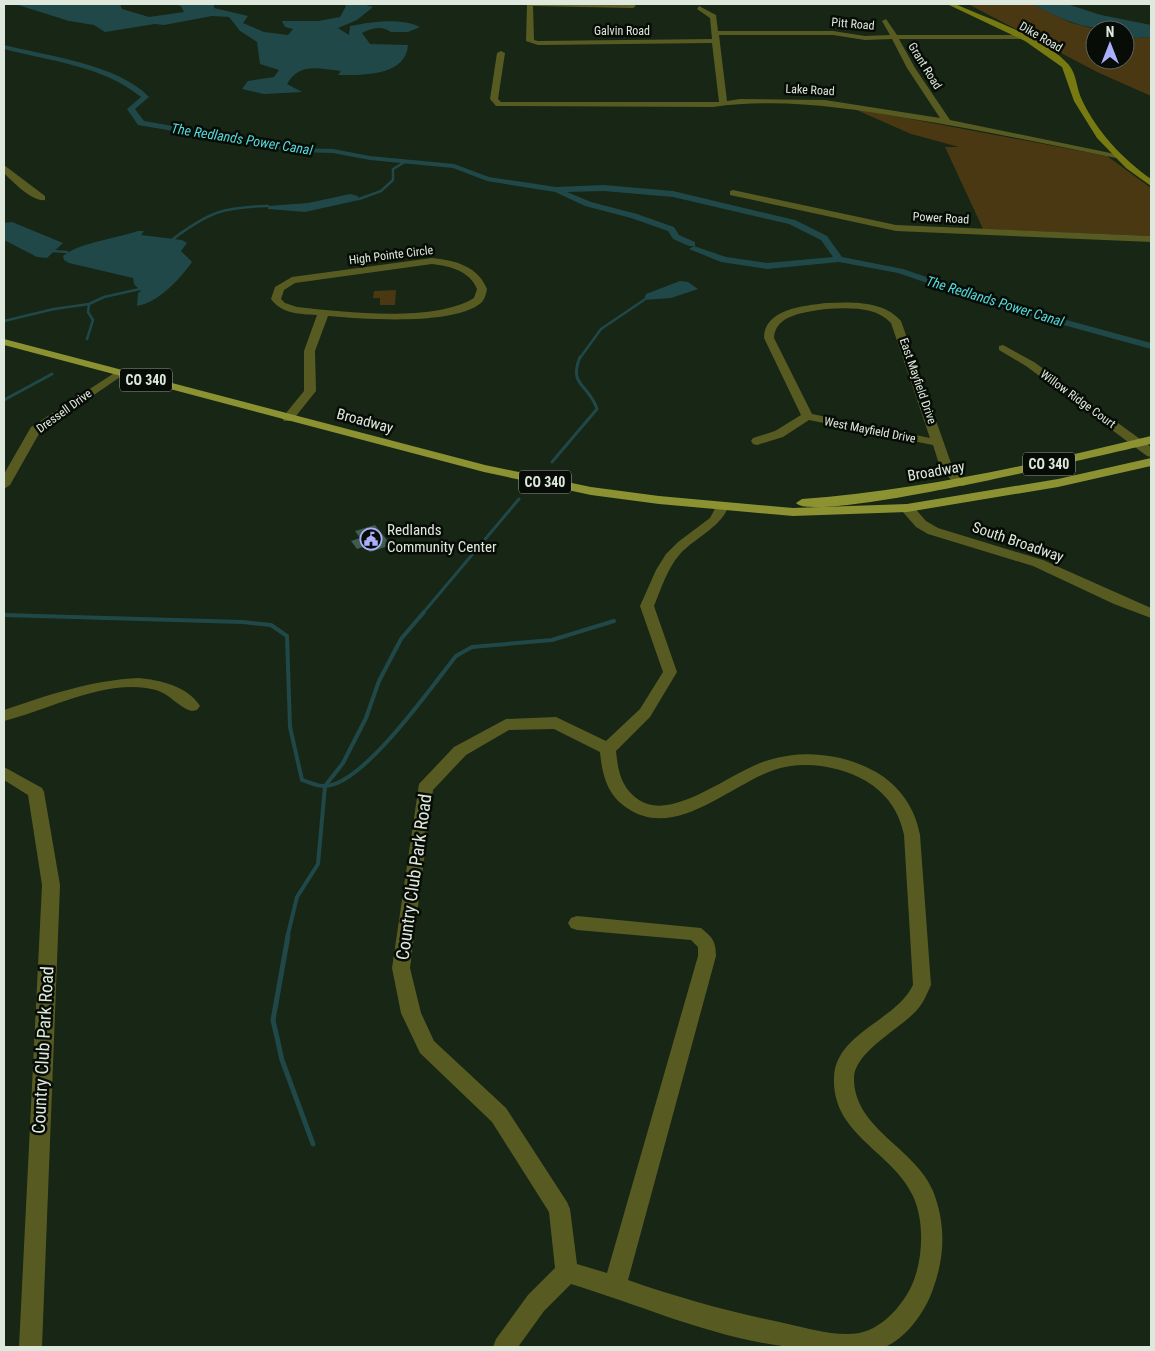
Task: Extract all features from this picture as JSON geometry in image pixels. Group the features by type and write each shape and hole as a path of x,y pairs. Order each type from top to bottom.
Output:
{"main road":[{"name":"Broadway","path":"4,342 437,457 610,494 723,506 793,512 906,508 1072,480 1151,462"},
{"name":"Broadway","path":"723,506 864,498 960,483 1151,440"},
{"path":"960,483 977,488 998,489 1072,480"}],"street":[{"path":"530,4 633,6"},
{"name":"Galvin Road","path":"530,4 530,41 715,37"},
{"name":"Dike Road","path":"950,4 1050,53 1066,66 1071,75 1078,102 1116,155 1151,183"},
{"path":"699,8 713,17 723,102"},
{"name":"Grant Road","path":"886,21 911,68 947,122"},
{"name":"Pitt Road","path":"715,37 833,33 865,38 893,36 1019,37"},
{"name":"Lake Road","path":"501,53 494,99 499,104 652,106 723,102 825,102 947,122 1116,155"},
{"path":"4,168 27,189 42,198"},
{"name":"Power Road","path":"734,193 896,228 1151,239"},
{"name":"High Pointe Circle","path":"432,261 446,262 460,268 478,279 482,289 479,299 473,303 444,312 396,316 324,313 295,310 281,305 276,296 279,288 292,280 432,261"},
{"name":"West Mayfield Drive","path":"853,305 830,305 803,310 782,317 774,322 770,329 769,338 807,416 864,430 939,443"},
{"name":"East Mayfield Drive","path":"853,305 882,311 893,318 899,326 946,467 960,483"},
{"path":"288,418 310,392 312,383 308,365 316,328 324,313"},
{"name":"Willow Ridge Court","path":"1003,348 1030,364 1151,453"},
{"name":"Dressell Drive","path":"4,485 35,430 119,372"},
{"path":"757,441 779,434 807,416"},
{"path":"504,1347 536,1303 567,1272 615,1286 712,1320 838,1344 873,1341 896,1324 917,1302 929,1272 932,1249 930,1219 921,1190 908,1170 867,1133 851,1113 845,1092 846,1065 867,1041 915,999 922,985 911,822 905,808 885,786 868,774 837,763 789,761 769,765 687,806 657,813 632,805 610,778 608,749 645,713 670,672 647,606 661,576 677,550 710,526 721,514 723,506"},
{"name":"South Broadway","path":"906,508 921,524 933,530 1038,563 1118,601 1151,613"},
{"path":"4,716 36,705 120,683 154,684 171,690 192,706"},
{"name":"Country Club Park Road","path":"567,1272 559,1209 499,1115 427,1047 412,1013 401,968 425,788 460,751 506,725 556,723 608,749"},
{"name":"Country Club Park Road","path":"4,773 36,792 50,885 32,1347"},
{"path":"577,923 695,933 707,944 707,956 615,1286"}],"shaded area":[{"path":"968,4 1032,4 1069,22 1085,26 1085,66"},
{"path":"1151,37 1151,96 1093,70 1135,70 1135,38"},
{"path":"852,108 1107,156 1151,188 1151,236 983,229 945,147 959,147 911,134"},
{"path":"396,290 395,305 380,305 380,298 373,298 374,291"}],"water":[{"path":"15,4 120,4 122,9 149,17 184,12 181,6 173,4 214,4 214,8 248,16 243,23 264,32 288,35 293,29 285,27 282,21 318,21 340,17 346,6 344,4 363,4 373,7 357,20 338,28 349,35 350,26 376,22 403,22 420,27 408,32 391,32 384,28 376,28 362,33 370,44 408,45 405,55 391,69 370,74 338,75 341,71 310,68 298,72 287,84 302,92 264,94 242,89 248,81 274,77 279,70 260,64 257,42 240,31 229,17 212,16 164,25 155,24 105,32 94,25 69,21"},
{"path":"1032,4 1067,4 1101,15 1126,20 1085,20 1085,26 1056,16"},
{"path":"1135,22 1151,25 1151,37 1135,38"},
{"path":"350,194 358,196 359,200 305,212 268,209 268,206 308,203"},
{"path":"12,222 63,243 47,258 37,257 4,240 4,223"},
{"path":"138,231 144,231 141,235 182,240 187,243 181,251 192,262 168,289 145,304 137,306 138,293 141,291 134,284 133,278 69,263 64,260 63,256 70,251"},
{"path":"680,281 688,282 698,289 671,298 644,300 646,294"}],"building":[{"name":"Redlands Community Center","path":"375,525 391,545 370,552 366,546 357,549 351,541 360,538 355,531"}],"waterway":[{"name":"The Redlands Power Canal","path":"4,47 105,72 128,83 145,97 131,109 141,123 298,150 333,151 370,158 454,166 487,179 556,190 604,188 673,194 792,222 824,238 839,259"},
{"path":"359,199 381,191 393,180 393,169 405,162"},
{"name":"The Redlands Power Canal","path":"559,192 588,204 634,216 671,229 676,237 692,244"},
{"path":"173,239 207,217 217,213 239,208 268,206"},
{"name":"The Redlands Power Canal","path":"694,249 724,260 767,266 839,259"},
{"path":"53,251 67,252"},
{"name":"The Redlands Power Canal","path":"839,259 900,271 994,303 1151,346"},
{"path":"89,304 104,297 140,289"},
{"path":"580,358 601,329 644,300"},
{"path":"4,321 54,309 89,304"},
{"path":"87,339 93,320 88,312 89,304"},
{"path":"552,462 597,409 576,374 580,357"},
{"path":"4,400 52,374"},
{"path":"423,613 519,499"},
{"path":"325,786 343,763 366,718 379,681 401,639 424,612"},
{"path":"4,615 243,622 271,625 287,636 290,727 302,780 316,785 325,786"},
{"path":"325,786 340,782 376,753 414,711 456,656 472,647 552,640 614,621"},
{"path":"287,938 297,897 318,864 325,786"},
{"path":"288,936 273,1020 282,1060 313,1144"}],"place":[{"name":"Redlands Community Center","path":"371,539"}]}
